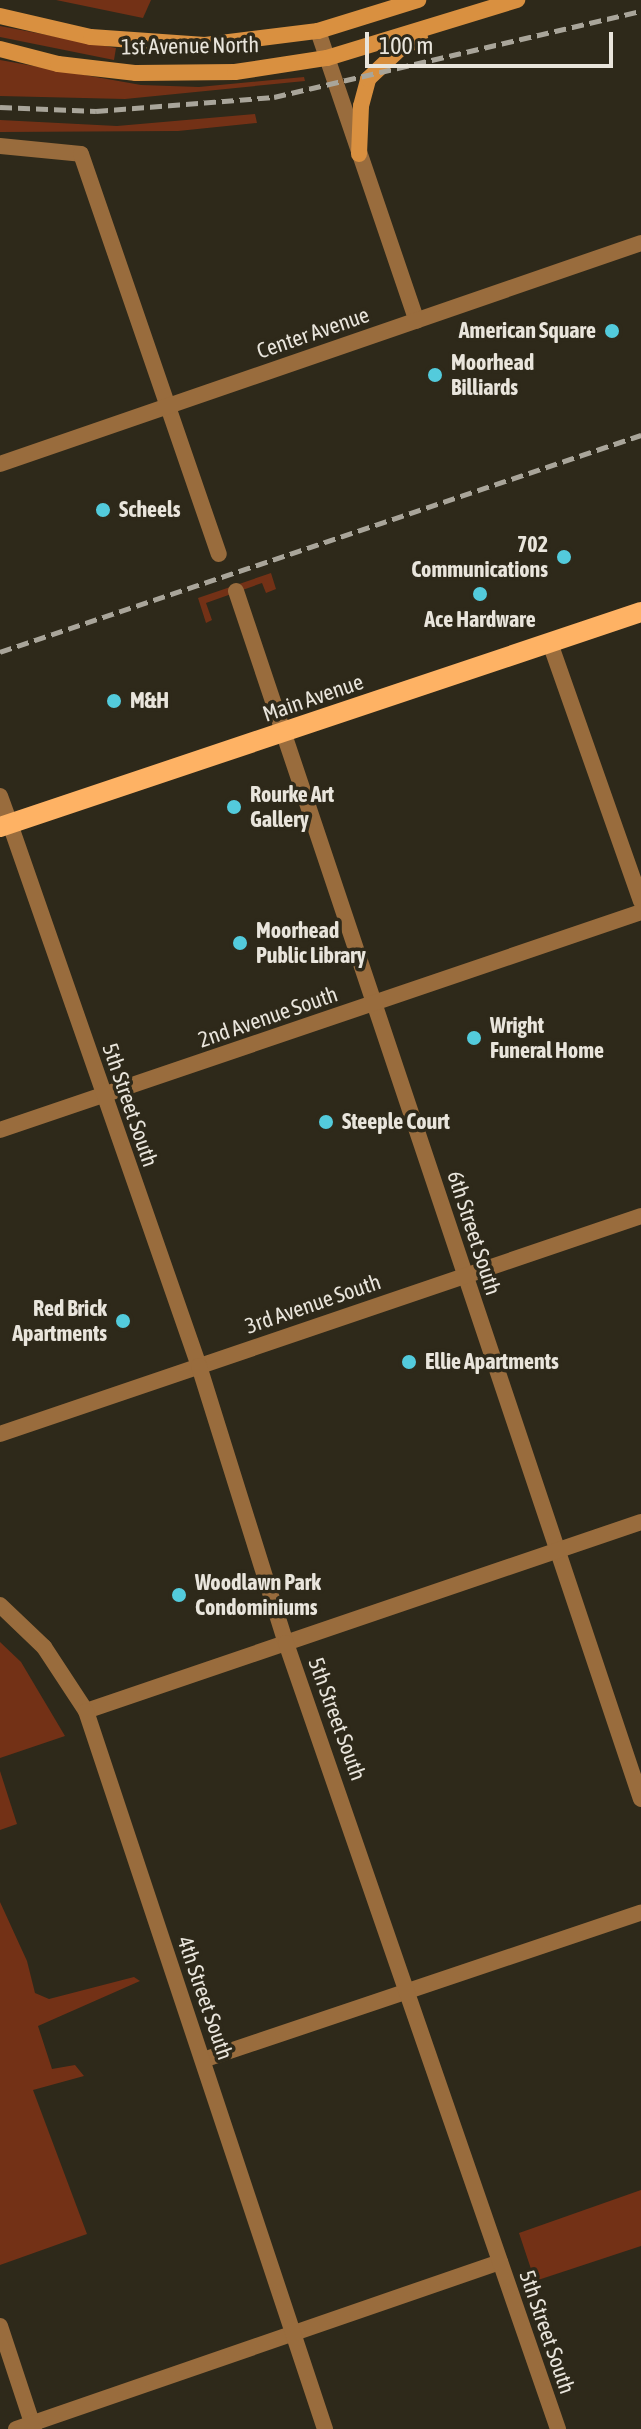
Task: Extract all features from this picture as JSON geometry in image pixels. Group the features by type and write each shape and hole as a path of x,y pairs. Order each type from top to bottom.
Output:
{"main road":[{"name":"1st Avenue North","path":"0,16 91,37 205,45 318,31 418,0"},
{"name":"1st Avenue North","path":"0,49 58,64 136,73 235,72 327,58 517,0"},
{"path":"359,154 361,106 368,79 402,47 492,9"},
{"name":"Main Avenue","path":"5,826 641,612"}],"street":[{"path":"318,31 417,321"},
{"path":"0,146 81,154 219,554"},
{"name":"Center Avenue","path":"0,464 641,243"},
{"name":"6th Street South","path":"236,591 641,1799"},
{"path":"550,643 641,901"},
{"name":"5th Street South","path":"0,796 5,826 199,1366 286,1643 410,1991 558,2429"},
{"name":"2nd Avenue South","path":"0,1130 641,912"},
{"name":"3rd Avenue South","path":"0,1434 641,1216"},
{"path":"86,1711 641,1522"},
{"name":"4th Street South","path":"0,1605 44,1647 86,1711 325,2429"},
{"path":"203,2060 641,1913"},
{"path":"0,2326 27,2427 500,2262"}],"shaded area":[{"path":"56,0 151,0 143,18"},
{"path":"0,26 116,48 114,60 0,37"},
{"path":"0,60 141,85 199,87 304,77 305,81 125,99 0,96"},
{"path":"255,114 257,123 178,131 0,132 0,120 117,126"},
{"path":"271,573 276,589 266,593 262,583 206,603 212,620 206,623 198,598"},
{"path":"0,1642 21,1662 65,1736 0,1758"},
{"path":"0,1771 17,1824 0,1830"},
{"path":"0,1902 27,1961 35,1993 49,1999 134,1977 140,1981 38,2026 52,2069 75,2065 84,2076 33,2090 87,2234 0,2265"},
{"path":"641,2190 641,2246 535,2281 519,2233"}],"railway":[{"path":"0,107 96,111 274,97 641,11"},
{"path":"0,652 641,435"}],"place":[{"name":"American Square","path":"612,331"},
{"name":"Moorhead Billiards","path":"435,375"},
{"name":"Scheels","path":"103,510"},
{"name":"702 Communications","path":"564,557"},
{"name":"Ace Hardware","path":"480,594"},
{"name":"M&H","path":"114,701"},
{"name":"Rourke Art Gallery","path":"234,807"},
{"name":"Moorhead Public Library","path":"240,943"},
{"name":"Wright Funeral Home","path":"474,1038"},
{"name":"Steeple Court","path":"326,1122"},
{"name":"Red Brick Apartments","path":"123,1321"},
{"name":"Ellie Apartments","path":"409,1362"},
{"name":"Woodlawn Park Condominiums","path":"179,1595"}]}
